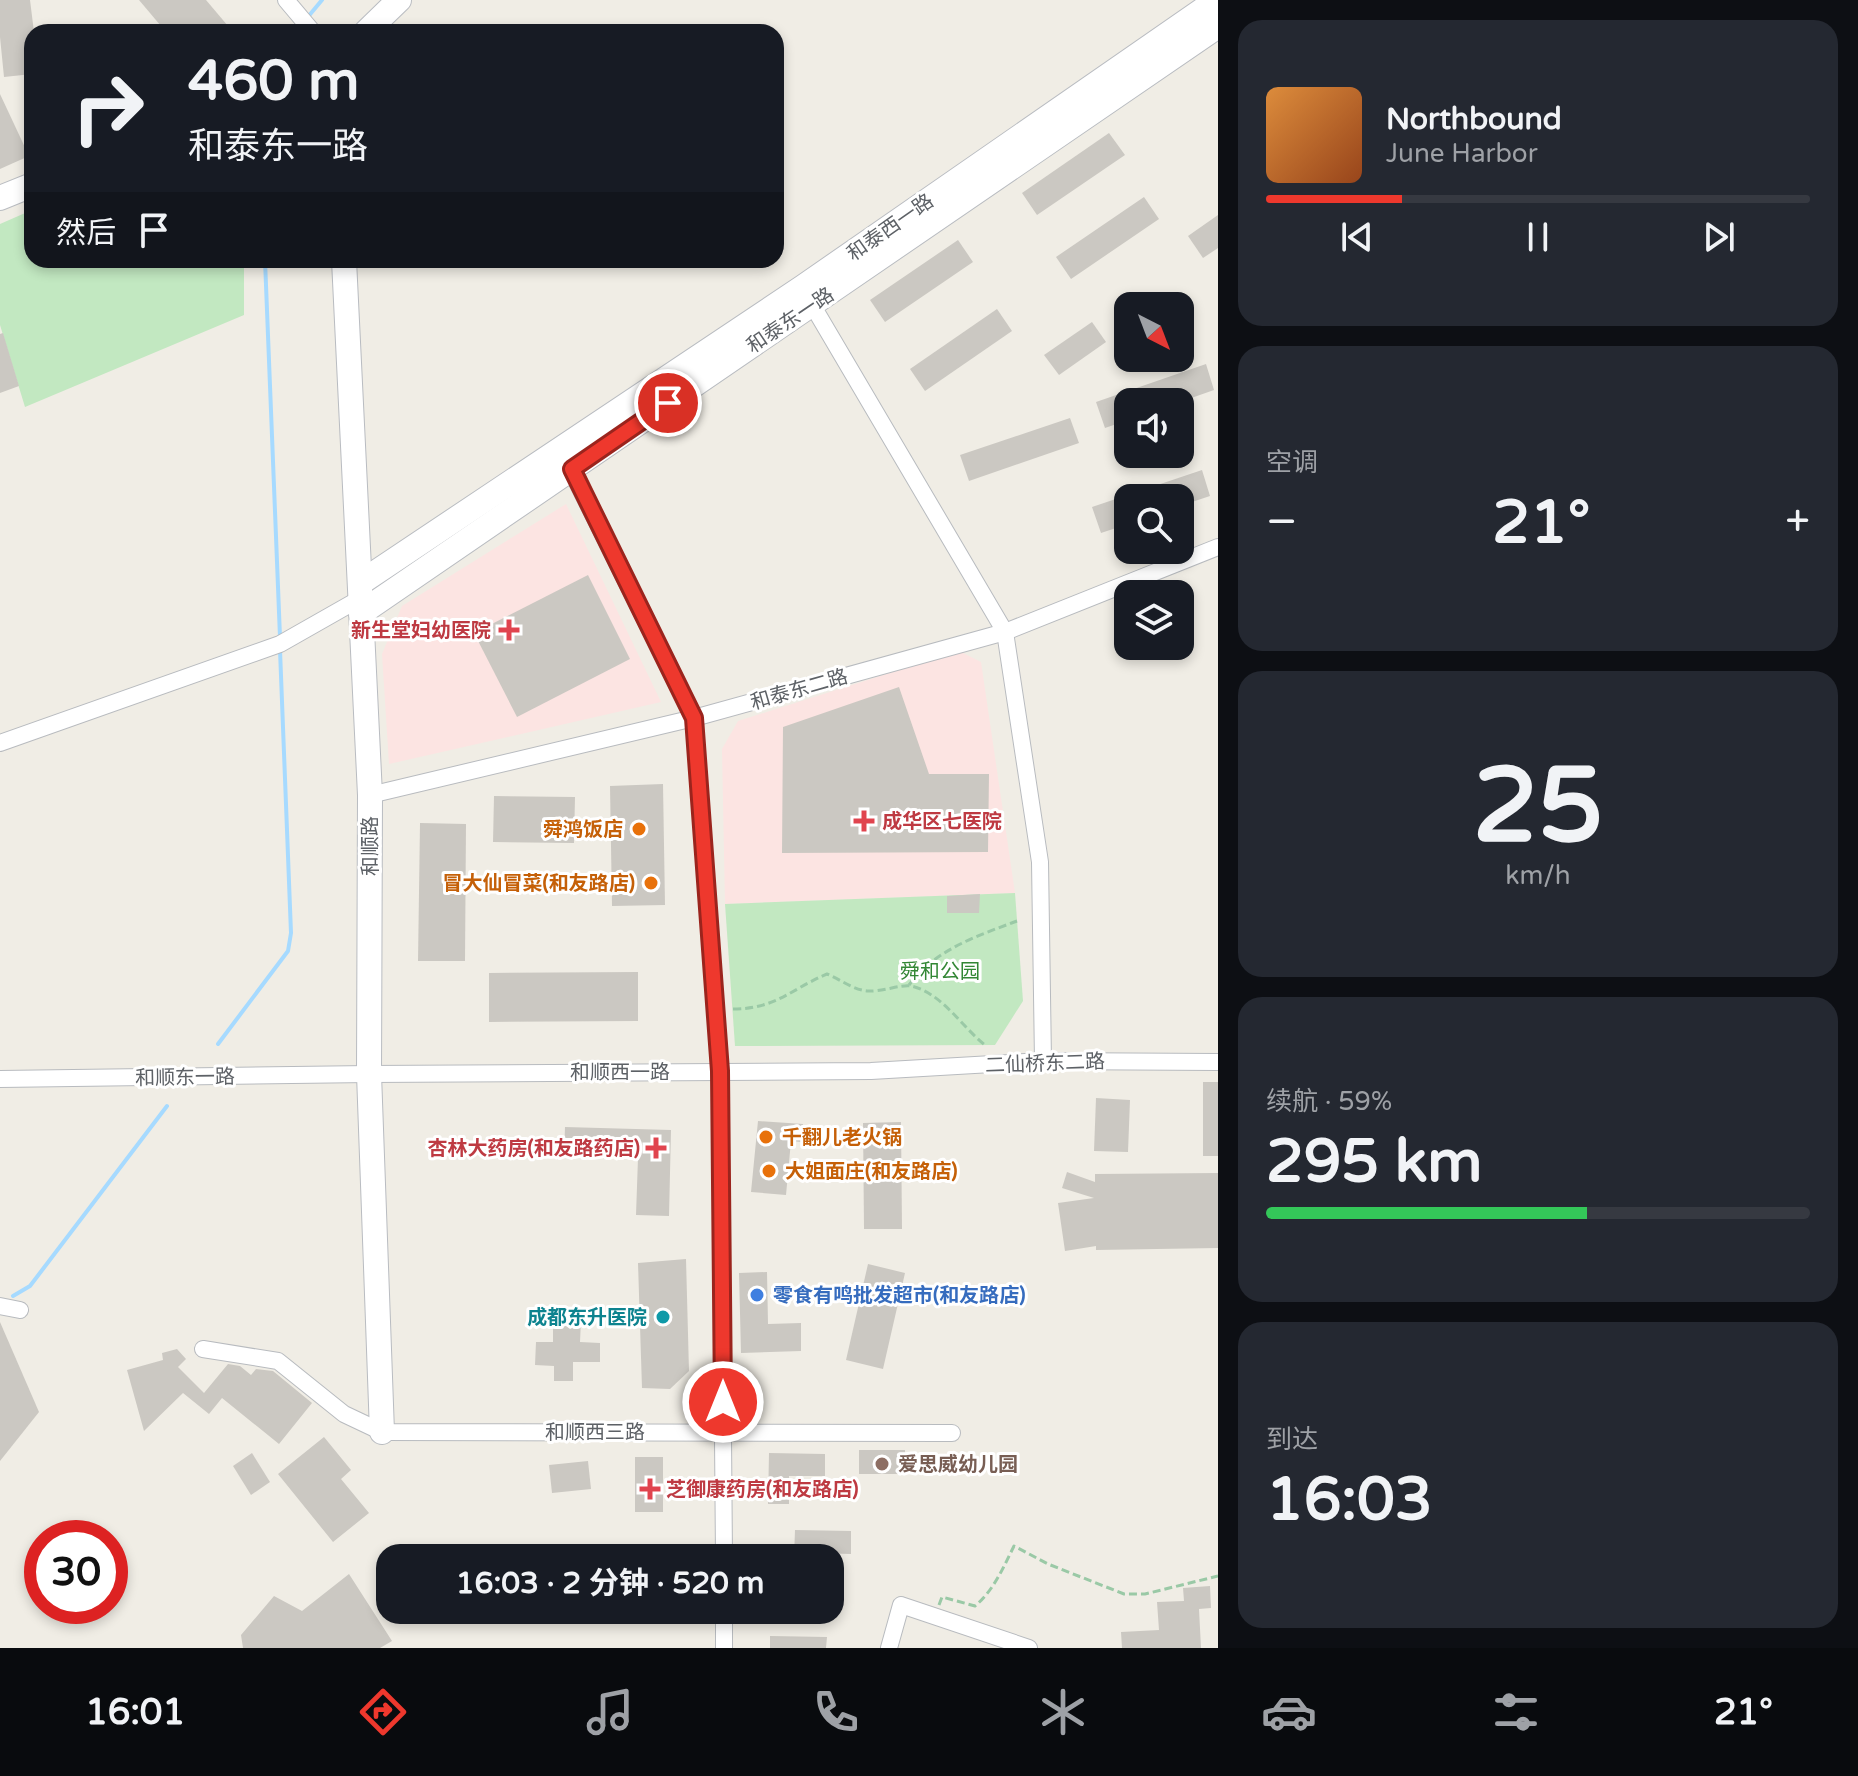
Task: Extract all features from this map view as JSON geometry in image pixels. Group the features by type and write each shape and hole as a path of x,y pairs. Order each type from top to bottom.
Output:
{"street":[{"path":"374,24 399,0"},
{"name":"和泰西一路","path":"807,296 1217,0"},
{"path":"288,3 306,24"},
{"name":"和泰东一路","path":"361,598 807,296 1218,26"},
{"path":"0,198 24,188"},
{"name":"和顺路","path":"344,268 370,795 369,1074 382,1432"},
{"path":"807,296 1005,632 1040,862 1043,1061"},
{"path":"566,460 694,718 720,1071 724,1544"},
{"name":"和泰东二路","path":"370,795 694,718 1005,632 1218,547"},
{"path":"0,743 280,644 361,598"},
{"name":"二仙桥东二路","path":"871,1071 1043,1061 1218,1062"},
{"name":"和顺西一路","path":"369,1074 871,1071"},
{"name":"和顺东一路","path":"0,1079 369,1074"},
{"path":"0,1306 20,1310"},
{"path":"203,1349 278,1361 344,1414 382,1432"},
{"name":"和顺西三路","path":"382,1432 952,1433"},
{"path":"889,1648 901,1605 1029,1648"},
{"path":"724,1624 724,1648"}],"path":[{"path":"909,985 918,972 954,946 1017,921"},
{"path":"733,1009 749,1009 771,1003 827,974 859,990 909,985 922,990 951,1011 985,1045"},
{"path":"933,1616 942,1597 975,1606 986,1597 1014,1546 1048,1564 1124,1594 1145,1594 1218,1576"}],"shaded area":[{"name":"新生堂妇幼医院","path":"566,504 661,702 389,764 382,654 402,606"},
{"name":"成华区七医院","path":"959,651 981,662 1015,893 725,904 722,749 738,721"}],"green space":[{"path":"24,214 24,268 244,268 244,315 25,407 0,325 0,224"},
{"name":"舜和公园","path":"1015,893 1023,1001 995,1045 735,1046 725,904"}],"building":[{"path":"0,0 30,0 33,24 24,24 24,75 4,77"},
{"path":"139,0 206,0 226,24 159,24"},
{"path":"0,94 24,145 24,158 0,169"},
{"path":"1109,133 1125,155 1037,215 1022,193"},
{"path":"1144,197 1159,219 1071,279 1056,257"},
{"path":"1218,215 1218,248 1203,258 1188,236"},
{"path":"958,240 973,262 885,322 870,300"},
{"path":"997,309 1012,331 925,391 910,369"},
{"path":"1092,322 1106,342 1059,375 1044,355"},
{"path":"3,333 19,386 0,393 0,334"},
{"path":"1206,364 1214,390 1194,397 1194,388 1137,388 1183,372 1194,372 1194,368"},
{"path":"1114,396 1114,425 1105,428 1096,402"},
{"path":"1070,418 1079,443 969,481 960,455"},
{"path":"1202,470 1210,496 1194,501 1194,484 1160,484"},
{"path":"1114,500 1114,529 1101,533 1092,507"},
{"path":"588,575 630,659 517,717 474,633"},
{"path":"899,687 929,774 989,774 988,852 782,853 783,727"},
{"path":"663,784 665,905 612,906 610,786"},
{"path":"494,796 575,797 574,843 493,842"},
{"path":"420,823 466,824 465,961 418,961"},
{"path":"980,894 979,913 947,913 947,896"},
{"path":"638,972 638,1021 489,1022 489,973"},
{"path":"1203,1082 1218,1082 1218,1156 1203,1156"},
{"path":"1096,1098 1130,1100 1128,1152 1094,1151"},
{"path":"758,1121 803,1124 801,1142 791,1141 786,1195 751,1192"},
{"path":"901,1122 902,1229 864,1229 863,1123"},
{"path":"565,1127 671,1130 669,1216 636,1215 638,1158 564,1156"},
{"path":"1067,1172 1095,1182 1095,1174 1218,1173 1218,1248 1096,1250 1096,1246 1065,1251 1058,1203 1094,1198 1062,1188"},
{"name":"成都东升医院","path":"686,1259 689,1371 670,1389 642,1388 638,1263"},
{"path":"868,1264 905,1273 883,1369 846,1360"},
{"path":"767,1272 768,1324 801,1323 801,1351 741,1353 739,1273"},
{"path":"553,1319 581,1320 580,1342 600,1343 600,1362 573,1362 573,1381 554,1381 554,1366 535,1365 536,1342 553,1342"},
{"path":"0,1322 39,1412 0,1461"},
{"path":"177,1349 186,1359 178,1367 204,1393 228,1364 240,1366 251,1375 256,1369 273,1371 312,1403 279,1444 222,1398 209,1414 183,1393 144,1431 127,1370 163,1360 162,1353"},
{"path":"324,1437 351,1470 341,1479 369,1513 333,1542 278,1474"},
{"path":"859,1450 905,1450 905,1474 859,1474"},
{"path":"252,1453 270,1482 251,1495 233,1466"},
{"path":"769,1453 825,1454 825,1476 789,1476 789,1504 768,1504"},
{"path":"635,1457 663,1457 663,1512 635,1512"},
{"path":"588,1461 591,1489 552,1493 549,1465"},
{"path":"795,1530 851,1531 851,1554 844,1554 844,1544 794,1544"},
{"path":"349,1574 376,1616 376,1624 381,1624 392,1641 380,1648 243,1648 241,1635 274,1596 302,1611"},
{"path":"1210,1586 1211,1608 1199,1609 1201,1648 1122,1648 1121,1632 1159,1630 1157,1602 1184,1601 1183,1588"},
{"path":"770,1636 827,1637 826,1648 770,1648"}],"waterway":[{"path":"307,18 322,0"},
{"path":"265,268 280,637"},
{"path":"218,1044 288,951 291,933 280,650"},
{"path":"13,1296 30,1286 167,1106"}],"place":[{"name":"新生堂妇幼医院","path":"509,630"},
{"name":"成华区七医院","path":"864,821"},
{"name":"舜鸿饭店","path":"639,829"},
{"name":"冒大仙冒菜(和友路店)","path":"651,883"},
{"name":"千翻儿老火锅","path":"766,1137"},
{"name":"杏林大药房(和友路药店)","path":"656,1148"},
{"name":"大姐面庄(和友路店)","path":"769,1171"},
{"name":"零食有鸣批发超市(和友路店)","path":"757,1295"},
{"name":"成都东升医院","path":"663,1317"},
{"name":"爱思威幼儿园","path":"882,1464"},
{"name":"芝御康药房(和友路店)","path":"650,1489"}],"route":[{"path":"668,403 572,469 694,718 720,1071 723,1402"}]}
